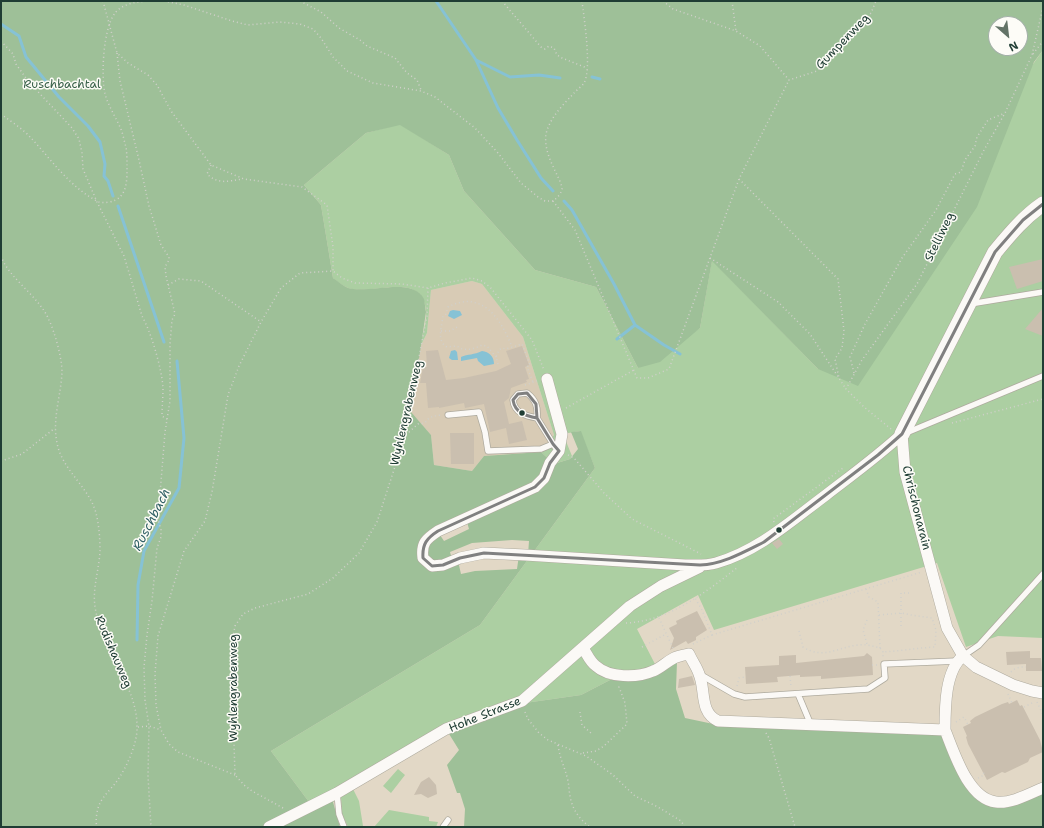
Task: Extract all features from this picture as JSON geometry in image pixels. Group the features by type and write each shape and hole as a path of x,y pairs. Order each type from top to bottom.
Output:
{"street":[{"path":"902,434 995,252 1013,230 1033,210 1043,204"},
{"name":"Hohe Strasse","path":"547,379 562,434 544,478 535,487 438,531 426,539 422,549 423,558 432,566 443,565 460,558 484,553 525,554 685,565 715,563 764,542 878,455 902,434"},
{"name":"Chrischonarain","path":"902,434 905,472 947,628 960,659 1009,683 1032,691 1040,697"},
{"name":"Hohe Strasse","path":"269,827 294,813 337,793 446,729 522,702 630,606 661,586 703,565"},
{"path":"583,648 594,665 601,670 619,675 634,675 651,672 677,657 689,654 700,675 706,710 713,719 718,722 945,730"},
{"path":"960,659 949,679 945,712 945,730 969,783 982,797 996,802 1003,802 1043,788"}],"lane":[{"path":"969,304 1043,292"},
{"path":"902,434 1043,376"},
{"path":"448,415 479,412 485,432 488,451 556,448 536,418 518,412 513,406 513,400 518,394 527,393 533,398 538,412 536,418"},
{"path":"700,675 734,694 745,697 868,689 885,678 882,665 960,659 979,645 1043,574"},
{"path":"798,694 811,726"},
{"path":"337,793 339,814 344,827"},
{"path":"443,827 448,820"}],"path":[{"path":"103,1 117,53 120,81 140,160 149,206 161,245 169,257 165,267 175,314 172,320 170,344 170,400 158,519 161,537 157,548 144,667 149,726 148,776 151,827"},
{"path":"1,114 29,135 60,171 82,192 97,202 113,202 120,197 125,190 127,178 126,149 121,128 110,109 105,94 104,46 109,26 115,13 130,3 148,1"},
{"path":"164,1 184,5 232,22 248,25 280,22 300,24 313,29 321,38 333,57 347,72 373,83 421,91 435,97 476,128 521,183 538,197 545,201 553,202 575,230 637,378 648,378 669,369 739,179 789,80 760,46 736,31 673,9 663,1"},
{"path":"300,1 321,12 339,28 360,40 367,46 395,58 407,73 417,80 421,91"},
{"path":"502,1 541,48 549,46 554,48 557,55 586,68"},
{"path":"553,202 558,197 562,189 560,181 549,159 546,146 546,134 558,111 584,82 587,45 582,1"},
{"path":"732,1 736,31"},
{"name":"Gumpenweg","path":"789,80 817,71 871,13 876,1"},
{"name":"Stelliweg","path":"846,389 862,360 917,284 984,150 1005,113 1032,55 1043,7"},
{"path":"1,41 14,54 16,64 28,81 72,128 78,139 84,169 97,202 124,256 142,316 146,324 162,378 162,416 167,419"},
{"path":"1032,55 1043,41"},
{"path":"117,53 128,63 148,75 157,85 171,111 211,165 244,179 302,187 326,205 333,247 333,271"},
{"path":"854,374 850,358 865,324 898,265 936,210 955,174 962,172 965,160 975,146 977,137 988,120 1005,113"},
{"path":"211,165 207,174 213,179 222,182 244,179"},
{"path":"739,179 838,279 844,331 842,348 835,359 839,378"},
{"name":"Rudishauweg","path":"1,256 7,267 39,303 49,319 56,337 62,371 55,428 57,445 65,463 87,495 96,512 99,526 100,550 93,597 96,614 102,632 129,692 138,727 131,756 118,780 99,804 96,823 97,827"},
{"path":"710,258 778,302 810,334 846,389 864,407 895,432 902,434"},
{"path":"294,813 244,786 235,776 178,752 169,744 161,730 156,705 155,674 158,636 184,551 205,521 212,492 228,394 239,366 261,322 281,288 300,273 333,271 342,278 355,282 402,284 428,288 472,278 482,280 490,287 532,340 547,379"},
{"path":"168,285 179,279 201,281 261,322"},
{"name":"Wyhlengrabenweg","path":"235,776 233,637 235,626 243,614 255,608 308,594 333,578 359,553 377,522 402,445 427,316 428,288"},
{"path":"498,364 496,357 486,346 482,345 473,349 460,348 457,346 447,347 442,343 440,339 443,316 446,314 448,308 454,304 464,302 483,306 495,314 501,322 512,347"},
{"path":"441,331 450,331 457,327"},
{"path":"496,357 499,350 502,348 506,349 522,344 530,365 527,367 533,382"},
{"path":"556,414 634,370"},
{"path":"946,425 1043,399"},
{"path":"405,431 409,432 418,424 425,423 428,418 433,416 448,415"},
{"path":"1,461 22,454 55,428"},
{"path":"556,448 574,458 604,493 632,519 696,551 715,563"},
{"path":"610,623 619,624 641,622 659,618 695,598 742,564"},
{"path":"688,647 712,635 932,569"},
{"path":"866,589 869,598 878,602 880,648 883,652 882,665"},
{"path":"901,626 902,592 911,593"},
{"path":"695,598 702,610 712,635"},
{"path":"879,615 902,612 932,618 936,630 935,646 906,651 883,652"},
{"path":"659,618 677,657"},
{"path":"867,620 863,630 867,644"},
{"path":"799,631 803,647 807,650 830,652 867,644 880,648"},
{"path":"642,647 666,634"},
{"path":"1009,683 1009,675 1013,670 1026,667"},
{"path":"582,754 596,751 604,746 627,724 625,703 619,687 625,675"},
{"path":"790,676 791,694"},
{"path":"734,694 739,678 746,677"},
{"path":"1040,697 1043,715"},
{"path":"522,702 528,719 539,734 558,745 586,756 613,775 635,796 664,810 681,821 686,827"},
{"path":"580,712 582,725 592,734"},
{"path":"945,730 964,717 968,725"},
{"path":"761,724 769,738 795,827"},
{"path":"138,727 149,726 161,730"},
{"path":"558,745 559,756 568,782 570,798 579,817 590,827"}],"shaded area":[{"path":"472,281 482,284 523,337 554,435 541,452 484,456 472,471 434,465 431,435 411,413 420,347 427,333 431,290"}],"green space":[{"name":"Ruschbachtal","path":"1,1 1043,1 1043,50 1034,62 977,207 858,386 818,369 712,261 700,328 660,362 638,368 596,287 535,270 464,191 449,155 400,125 366,133 304,185 321,205 333,278 348,288 410,288 418,292 424,299 426,312 411,412 431,435 434,465 472,471 484,456 541,452 554,464 570,459 578,449 571,432 581,431 595,468 480,625 271,751 309,802 333,802 340,827 1,827","holes":["467,522 469,529 444,541 440,535","512,540 529,541 528,555 519,555 517,569 475,571 461,574 458,561 453,563 450,552 472,543"]},
{"path":"1043,50 1043,638 998,636 966,647 937,563 714,630 698,595 637,629 656,666 626,672 607,669 610,680 581,695 525,703 446,729 351,785 359,801 363,826 367,827 348,827 342,814 341,798 333,802 309,802 271,751 480,625 595,468 580,431 563,434 572,456 570,459 554,464 541,452 554,435 523,337 482,284 472,281 431,290 427,333 420,347 426,311 423,299 416,291 407,288 395,287 358,290 348,288 333,278 321,205 304,185 366,133 400,124 449,155 464,191 535,270 596,287 638,368 700,328 712,260 818,369"},
{"path":"677,662 676,689 685,718 718,725 941,734 960,777 974,796 983,803 993,807 1005,807 1043,793 1043,827 464,827 465,809 460,793 457,793 447,765 459,750 446,729 525,703 581,695 610,680 643,677"},
{"path":"398,769 405,775 391,793 383,786"},
{"path":"389,810 429,817 429,821 438,822 436,827 374,827"}],"water":[{"path":"450,311 460,311 462,315 454,319 448,316"},
{"path":"455,350 457,352 458,360 452,360 449,358 451,351"},
{"path":"482,351 491,355 494,364 484,366 478,361 477,358 461,361 461,357"}],"building":[{"path":"1043,259 1043,281 1017,289 1009,267"},
{"path":"1043,308 1043,336 1025,329"},
{"path":"522,346 529,365 525,367 529,379 526,380 527,382 511,388 509,398 504,402 509,424 522,421 527,440 509,444 506,428 490,432 484,404 465,408 464,403 439,408 428,408 426,383 420,383 423,367 427,367 426,351 438,350 446,380 464,378 496,371 511,364 506,351"},
{"path":"450,433 474,433 474,464 451,464"},
{"path":"779,539 783,544 777,549 772,543"},
{"path":"697,611 707,630 696,637 696,640 688,644 686,641 670,650 674,638 669,628 677,624 676,621"},
{"path":"1030,651 1030,658 1041,658 1042,671 1026,671 1026,664 1007,665 1006,652"},
{"path":"867,653 872,657 873,675 821,679 821,676 800,677 800,675 777,677 778,682 746,684 745,667 779,665 779,656 796,655 796,663 864,656"},
{"path":"692,676 695,685 678,688 679,679"},
{"path":"1017,700 1020,706 1022,705 1040,740 1043,752 1030,758 1028,762 1005,773 1002,772 987,780 968,744 967,736 963,727 971,723 970,721 975,717 1002,704 1008,702 1009,704"},
{"path":"429,777 436,785 437,794 428,798 421,794 414,795 421,782"}],"waterway":[{"path":"436,1 476,60 498,108 517,140 541,178 553,191"},
{"name":"Ruschbach","path":"1,24 19,36 26,57 59,97 88,126 100,142 105,164 104,176 108,181 113,196"},
{"path":"476,60 510,77 539,75 560,78"},
{"path":"592,77 600,79"},
{"path":"564,201 572,210 614,284 635,325 680,354"},
{"name":"Ruschbach","path":"118,206 164,342"},
{"path":"617,339 635,325"},
{"name":"Ruschbach","path":"137,640 138,585 144,551 179,488 184,438 177,361"}],"transit line":[{"path":"559,451 550,463 544,478 535,487 438,531 431,536 424,545 423,558 432,566 443,565 460,558 484,553 700,565 725,560 764,542 878,455 902,434 995,252 1023,220 1043,204"},
{"path":"527,393 536,404 537,418 522,413 514,404 513,400 518,394 527,393"},
{"path":"537,418 559,451"}]}
